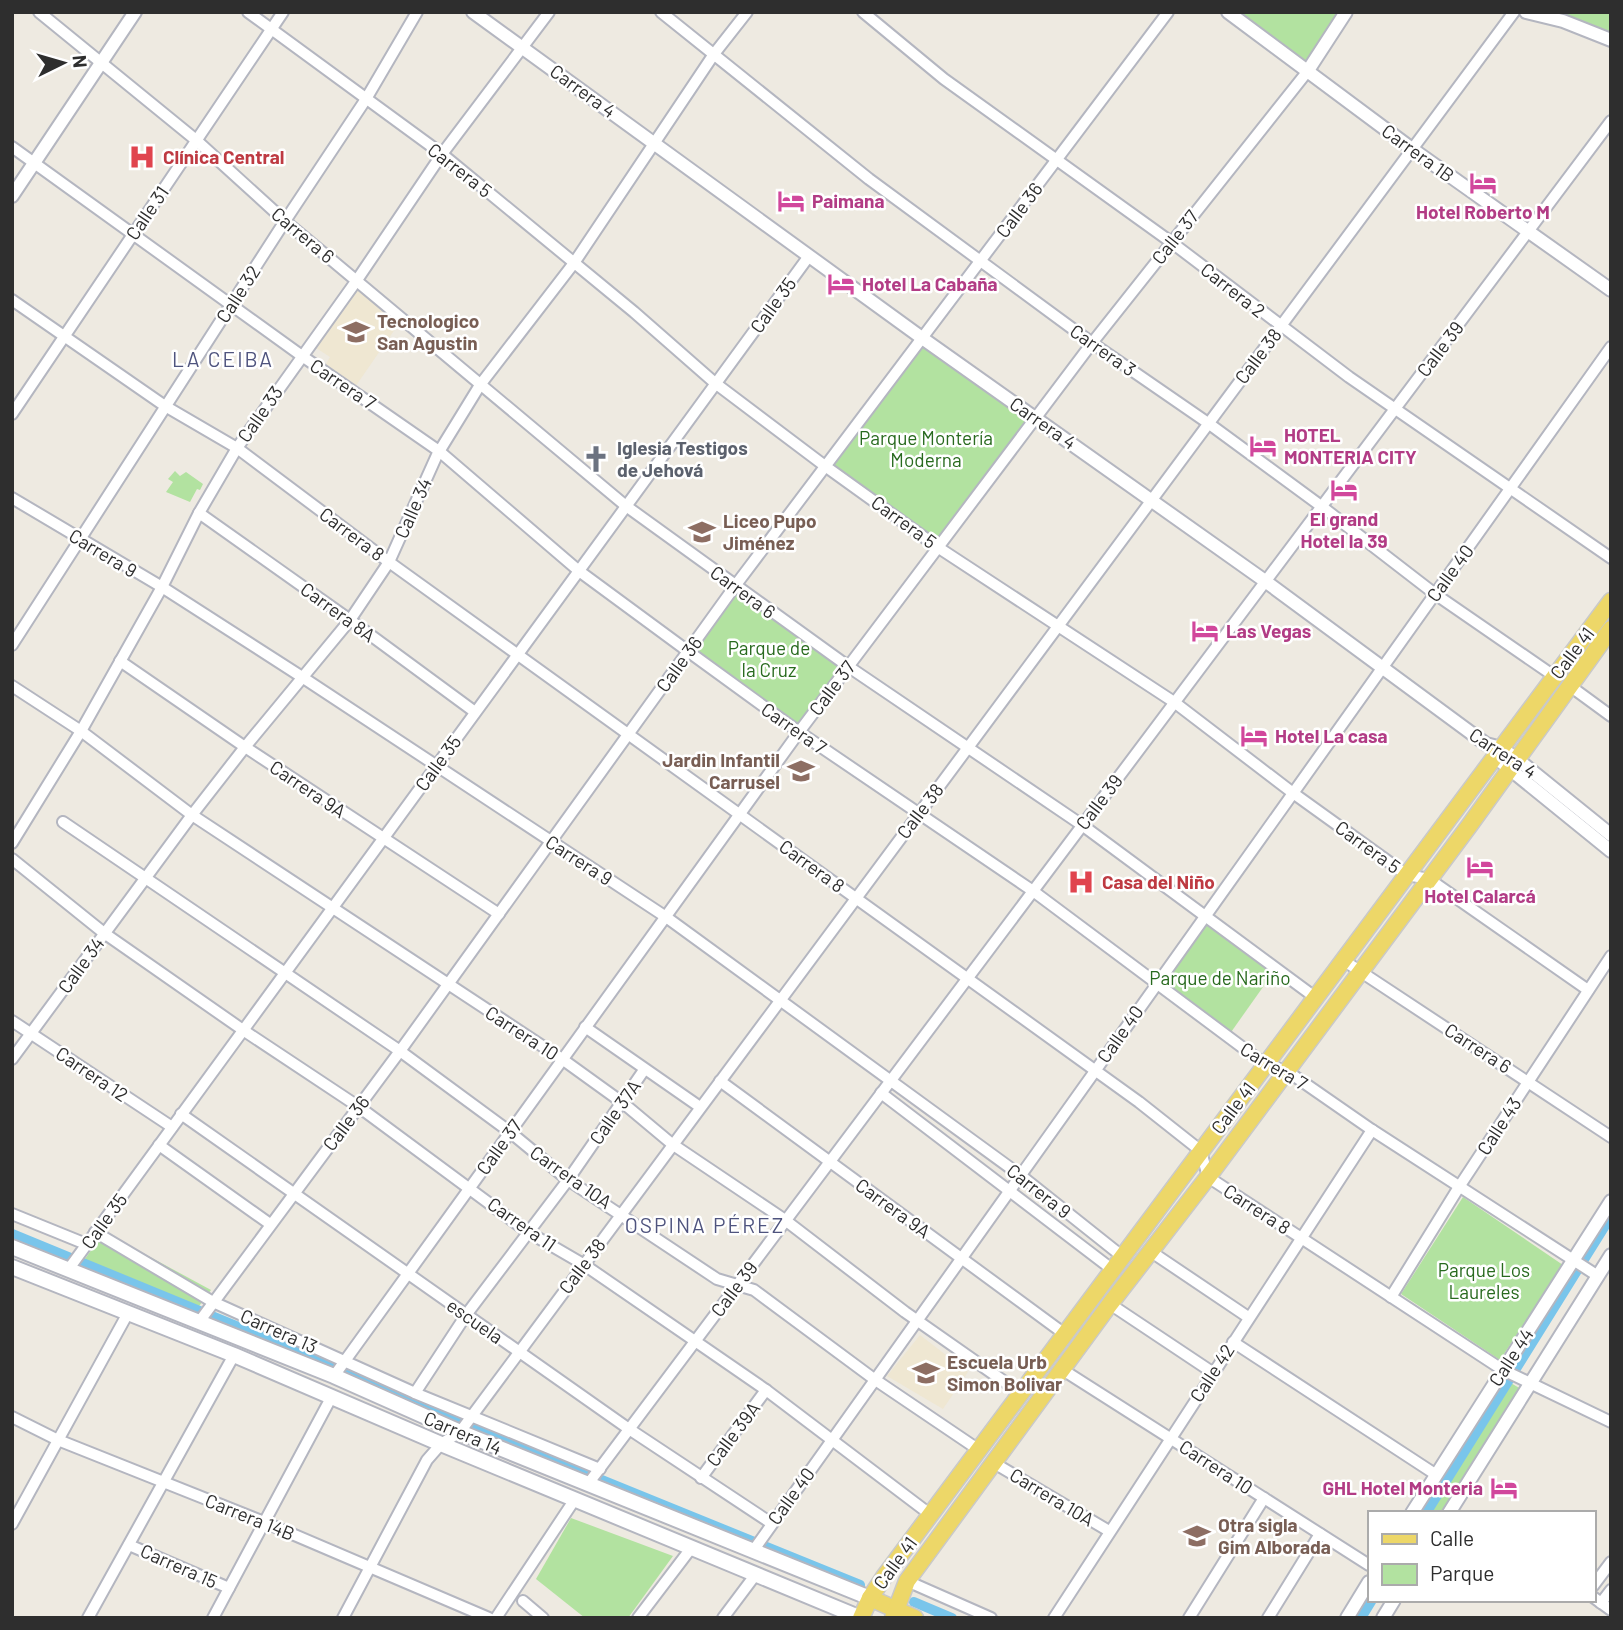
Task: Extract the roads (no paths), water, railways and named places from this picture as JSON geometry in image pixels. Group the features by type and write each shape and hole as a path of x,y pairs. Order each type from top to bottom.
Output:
{"main road":[{"name":"Calle 41","path":"861,1618 870,1598 931,1515 1611,601"},
{"name":"Calle 41","path":"894,1613 907,1581 1611,629"},
{"name":"Carrera 14","path":"12,1247 70,1266 200,1319 341,1367 589,1482 754,1548 870,1598 894,1613 915,1618"},
{"name":"Carrera 14","path":"12,1267 234,1355 861,1618"}],"street":[{"name":"Carrera 6","path":"39,12 196,140 285,221 626,506 849,667 1082,825 1316,998"},
{"path":"12,196 135,12"},
{"name":"Carrera 5","path":"248,12 442,154 715,383 825,466 939,548 1174,702 1293,793 1407,875 1429,878 1588,990"},
{"name":"Calle 31","path":"12,415 284,12"},
{"name":"Calle 32","path":"12,645 366,99 417,12"},
{"name":"Carrera 4","path":"472,12 922,338 1265,581 1611,835"},
{"name":"Calle 33","path":"12,843 81,731 237,448 357,280 442,154 549,12"},
{"name":"Carrera 3","path":"661,12 869,179 1092,343 1321,506 1435,594 1555,676"},
{"name":"Calle 34","path":"12,1059 192,815 350,620 389,562 439,451 480,385 574,263 714,54 747,12"},
{"name":"Carrera 2","path":"863,12 944,79 1171,242 1280,327 1611,558"},
{"name":"Calle 36","path":"200,1319 400,1051 735,586 1168,12"},
{"name":"Carrera 1B","path":"1228,12 1412,149 1611,290"},
{"name":"Calle 37","path":"341,1367 799,732 1092,343 1307,72 1346,12"},
{"name":"Calle 38","path":"343,1618 427,1460 466,1423 1514,12"},
{"path":"1526,12 1563,21 1611,40"},
{"name":"Calle 39","path":"589,1482 1611,121"},
{"name":"Carrera 7","path":"12,147 439,451 579,571 689,652 799,732 1033,891 1266,1065 1287,1070 1372,1130 1595,1274"},
{"name":"Calle 35","path":"70,1266 808,256"},
{"name":"Carrera 8","path":"12,300 66,335 165,407 237,448 389,562 1139,1102 1201,1151 1208,1177 1506,1371 1611,1422"},
{"name":"Calle 40","path":"754,1548 1611,347"},
{"name":"Carrera 9","path":"12,498 162,587 666,917 1020,1175 1118,1263"},
{"name":"Carrera 8A","path":"199,513 475,712"},
{"name":"Carrera 9A","path":"120,661 245,747 499,914"},
{"name":"Carrera 10","path":"12,686 81,731 192,815 562,1059 623,1103 673,1144 785,1220 1022,1394"},
{"path":"1570,686 1611,716"},
{"name":"Carrera 4","path":"1513,764 1611,851"},
{"name":"Carrera 10A","path":"63,822 400,1051 510,1132 568,1180 717,1279 754,1290 874,1379 979,1450"},
{"name":"Carrera 11","path":"12,859 104,933 359,1107 528,1232 583,1264 695,1341 931,1515"},
{"name":"Calle 43","path":"1391,1297 1611,956"},
{"name":"Carrera 6","path":"1343,960 1611,1137"},
{"name":"Carrera 12","path":"12,1021 172,1127"},
{"path":"585,1027 700,1107"},
{"name":"Calle 37A","path":"415,1393 466,1315 568,1180 644,1070"},
{"name":"Carrera 9A","path":"720,1081 1066,1335"},
{"name":"Carrera 9","path":"881,1093 1009,1190 1118,1263"},
{"name":"escuela","path":"181,1114 701,1478 768,1528"},
{"name":"Calle 42","path":"1054,1618 1372,1130"},
{"path":"159,1145 270,1224"},
{"name":"Calle 44","path":"1413,1511 1576,1262 1611,1201"},
{"path":"12,1214 84,1248"},
{"name":"Carrera 13","path":"94,1232 212,1303 341,1367 415,1393 466,1423 599,1469"},
{"path":"1150,1251 1248,1317"},
{"name":"Calle 44","path":"1450,1511 1595,1274 1611,1255"},
{"path":"1110,1304 1212,1372"},
{"path":"12,1524 128,1313"},
{"path":"1233,1342 1435,1474"},
{"path":"88,1618 234,1355"},
{"name":"Carrera 10","path":"1063,1370 1368,1564"},
{"name":"Calle 39A","path":"701,1478 766,1391"},
{"path":"213,1618 332,1396"},
{"name":"Carrera 14B","path":"12,1417 58,1440 264,1522 489,1618"},
{"name":"Carrera 10A","path":"995,1462 1109,1531"},
{"path":"1189,1618 1264,1498"},
{"path":"496,1618 575,1499"},
{"path":"1268,1618 1321,1534"},
{"name":"Carrera 15","path":"129,1545 229,1588"},
{"path":"638,1618 692,1547"},
{"path":"1595,1583 1611,1562"},
{"path":"723,1618 756,1574"},
{"path":"907,1581 990,1618"},
{"path":"1347,1618 1368,1584"},
{"path":"1602,1603 1610,1591"},
{"path":"523,1601 543,1618"},
{"path":"1383,1618 1393,1602"}],"waterway":[{"path":"1427,1511 1611,1216"},
{"path":"12,1234 351,1373 474,1428 860,1585"},
{"path":"914,1602 952,1618"},
{"path":"1361,1618 1371,1602"}],"place":[{"name":"Clínica Central","path":"142,157"},
{"name":"Hotel Roberto M","path":"1483,183"},
{"name":"Paimana","path":"791,201"},
{"name":"Hotel La Cabaña","path":"841,284"},
{"name":"Tecnologico San Agustin","path":"356,332"},
{"name":"HOTEL MONTERIA CITY","path":"1263,446"},
{"name":"Iglesia Testigos de Jehová","path":"596,459"},
{"name":"El grand Hotel la 39","path":"1344,490"},
{"name":"Liceo Pupo Jiménez","path":"702,532"},
{"name":"Las Vegas","path":"1205,631"},
{"name":"Hotel La casa","path":"1254,736"},
{"name":"Jardin Infantil Carrusel","path":"801,771"},
{"name":"Hotel Calarcá","path":"1480,867"},
{"name":"Casa del Niño","path":"1081,882"},
{"name":"Escuela Urb Simon Bolivar","path":"926,1373"},
{"name":"GHL Hotel Monteria","path":"1504,1488"},
{"name":"Otra sigla Gim Alborada","path":"1197,1536"}],"district":[{"name":"LA CEIBA","path":"223,360"},
{"name":"OSPINA PÉREZ","path":"705,1226"}],"park label":[{"name":"Parque Montería Moderna","path":"926,449"},
{"name":"Parque de la Cruz","path":"769,659"},
{"name":"Parque de Nariño","path":"1220,978"},
{"name":"Parque Los Laureles","path":"1484,1281"}]}
